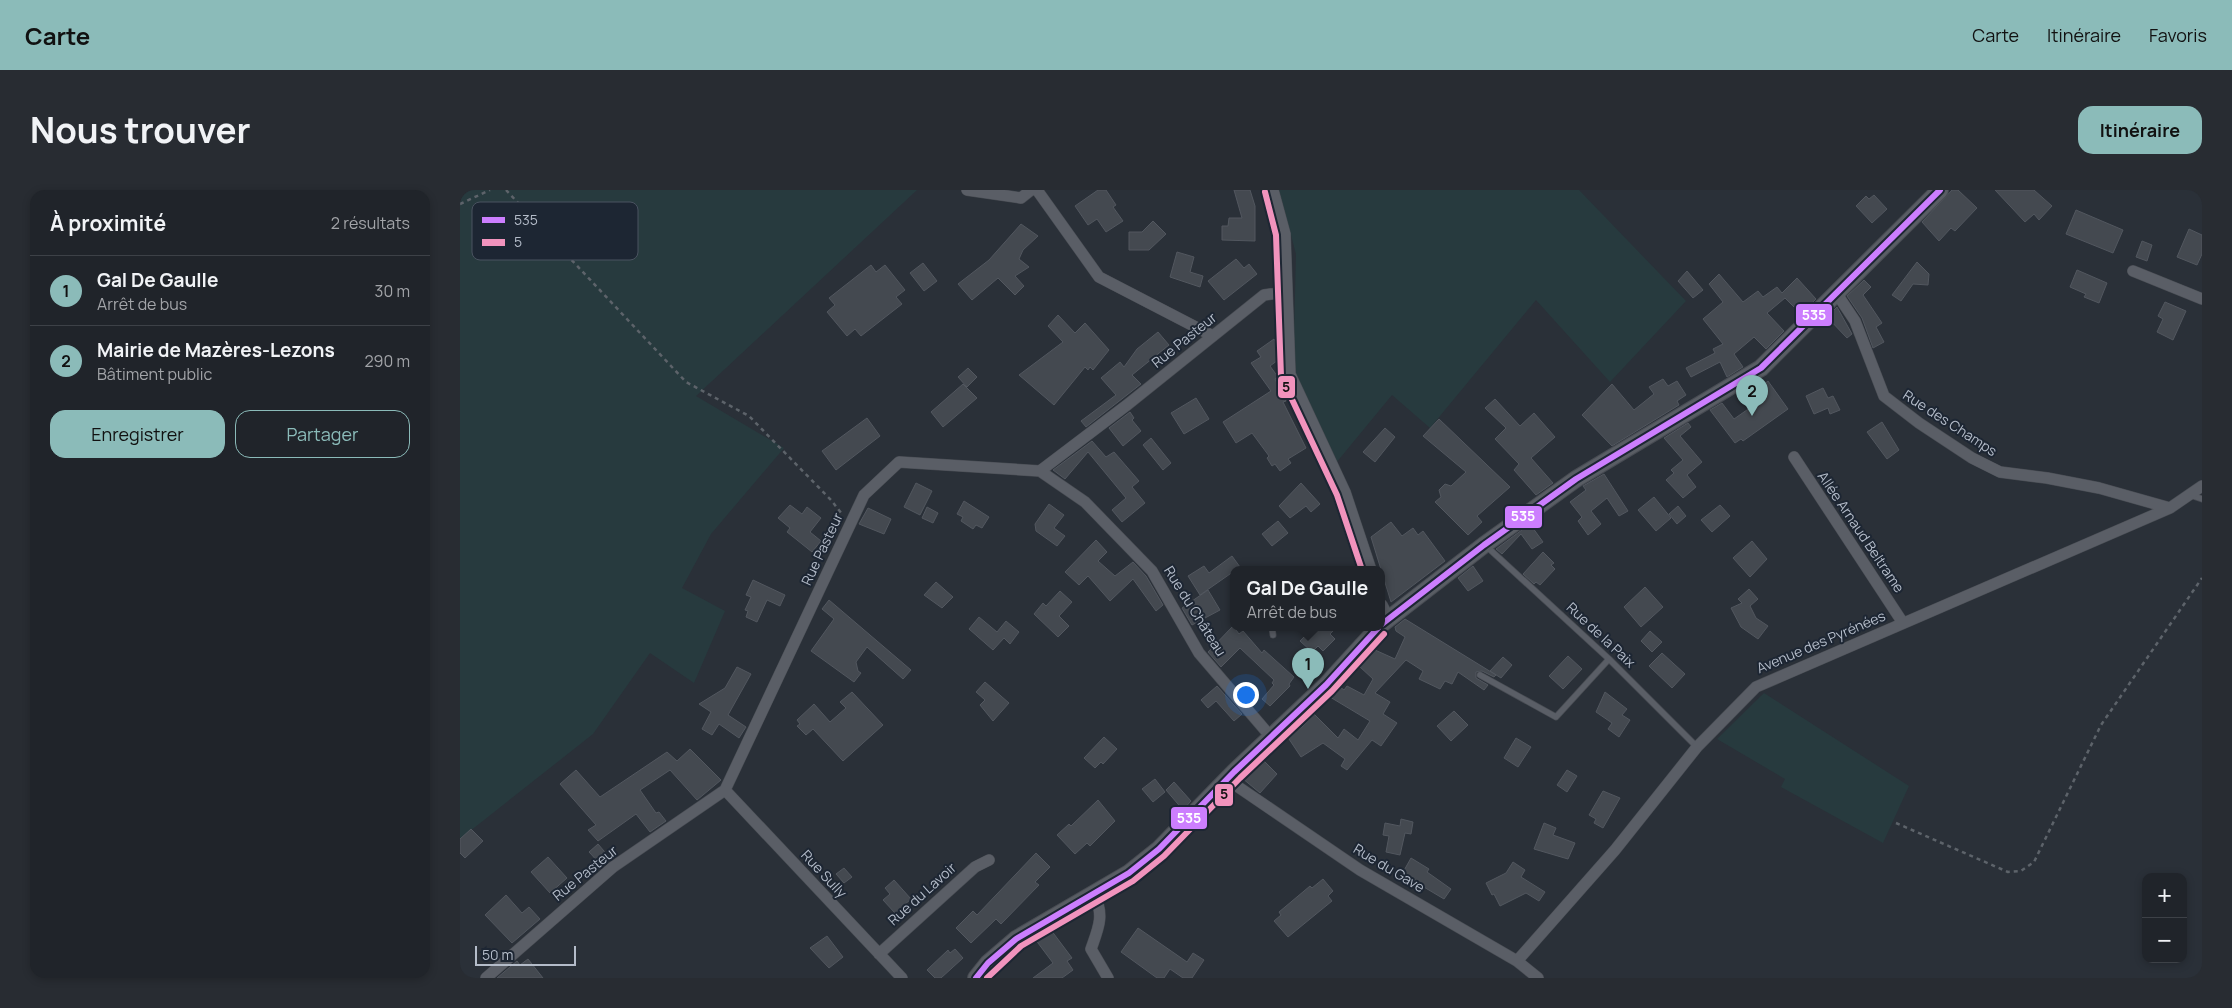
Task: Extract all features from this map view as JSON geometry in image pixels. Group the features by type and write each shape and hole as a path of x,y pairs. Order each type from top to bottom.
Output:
{"main road":[{"path":"1385,616 1576,479 1761,368 1940,190"},
{"path":"976,978 988,962 1016,939 1046,920 1129,874 1159,849 1326,685 1371,631"}],"street":[{"path":"967,190 1021,198 1031,190"},
{"path":"1037,190 1099,277 1213,336"},
{"path":"1273,190 1284,234 1290,374 1345,492 1370,566"},
{"path":"2134,271 2202,299"},
{"name":"Rue Pasteur","path":"486,978 613,867 724,790 864,495 899,462 1040,470 1264,295 1286,292"},
{"name":"Rue des Champs","path":"1837,294 1856,321 1884,396 1919,423 1972,458 2000,472 2047,478 2099,488 2170,508"},
{"name":"Allée Arnaud Beltrame","path":"1794,457 1903,623"},
{"name":"Rue du Château","path":"1040,470 1086,502 1152,571 1200,653 1271,737"},
{"name":"Avenue des Pyrénées","path":"1517,961 1615,850 1697,747 1756,687 2170,508 2202,486"},
{"name":"Rue du Gave","path":"1228,780 1360,870 1517,961 1538,978"},
{"name":"Rue Sully","path":"724,790 902,978"},
{"name":"Rue du Lavoir","path":"879,954 975,866 989,860"},
{"path":"1094,895 1099,904 1102,920 1091,949 1107,978"}],"lane":[{"path":"2190,494 2202,499"},
{"name":"Rue de la Paix","path":"1484,545 1609,659 1697,747"},
{"path":"1272,631 1273,635"},
{"path":"1480,675 1556,717 1609,659"}],"path":[{"path":"460,204 490,190"},
{"path":"506,190 517,202"},
{"path":"572,260 686,382 749,416 831,500 850,525"},
{"path":"1896,823 2008,872 2021,871 2034,862 2101,725 2202,578"}],"green space":[{"path":"460,190 917,190 696,396 784,448 711,534 682,588 725,611 694,683 650,653 593,734 460,839"},
{"path":"1279,190 1579,190 1686,301 1610,382 1536,300 1430,428 1392,395 1336,463 1293,375 1296,254"},
{"path":"1764,693 1909,786 1883,843 1781,787 1785,779 1717,739"}],"building":[{"path":"1098,190 1106,190 1116,205 1113,207 1123,221 1106,232 1097,219 1088,225 1075,206"},
{"path":"1234,190 1250,190 1255,206 1255,241 1222,240 1222,226 1228,226 1229,218 1242,218"},
{"path":"1952,190 1958,190 1977,208 1955,231 1951,228 1939,241 1922,222"},
{"path":"1995,190 2034,190 2052,206 2039,220 2034,214 2025,222"},
{"path":"1874,195 1887,209 1872,223 1856,206 1866,196 1869,199"},
{"path":"2076,210 2123,230 2113,253 2066,234"},
{"path":"1153,221 1166,234 1149,250 1129,250 1129,232 1142,232"},
{"path":"1021,224 1038,236 1023,250 1019,259 1029,267 1015,276 1024,286 1015,295 998,278 972,300 958,284 989,260"},
{"path":"2189,229 2202,235 2202,254 2197,265 2177,257"},
{"path":"2142,241 2152,245 2147,261 2136,257"},
{"path":"1177,252 1194,257 1190,272 1203,276 1200,287 1170,277"},
{"path":"1236,259 1244,268 1249,264 1257,274 1224,300 1208,281"},
{"path":"1917,262 1929,274 1928,285 1913,284 1901,301 1892,295"},
{"path":"923,263 937,281 924,291 910,273"},
{"path":"871,265 876,272 885,265 905,290 896,297 902,304 861,336 855,329 847,336 827,312 835,305 829,298"},
{"path":"2077,270 2107,283 2099,303 2084,297 2086,294 2070,287"},
{"path":"1687,271 1703,290 1693,298 1678,281"},
{"path":"1719,274 1743,302 1758,291 1763,297 1777,287 1782,293 1797,278 1816,299 1801,314 1785,298 1767,313 1784,331 1766,349 1754,337 1734,354 1743,367 1727,377 1720,362 1691,377 1686,368 1715,353 1713,349 1723,344 1703,319 1723,302 1709,284"},
{"path":"1864,280 1871,287 1863,295 1882,323 1876,327 1884,342 1873,348 1862,318 1847,296"},
{"path":"2165,302 2186,311 2173,340 2157,332 2163,319 2158,316"},
{"path":"1837,307 1852,334 1847,338 1827,317"},
{"path":"1058,315 1075,333 1085,323 1109,350 1093,370 1090,367 1088,370 1085,367 1054,405 1019,375 1063,342 1048,326"},
{"path":"1158,332 1169,345 1132,375 1141,384 1086,427 1081,421 1116,395 1101,378 1120,362 1124,367 1137,349"},
{"path":"1274,339 1278,346 1278,360 1270,366 1278,377 1275,379 1286,401 1283,402 1306,448 1288,459 1291,463 1280,471 1275,464 1272,466 1267,458 1269,456 1252,433 1236,443 1223,422 1271,391 1251,363 1261,357 1257,351"},
{"path":"968,368 977,377 967,387 958,377"},
{"path":"1663,379 1668,386 1677,381 1686,395 1677,401 1679,405 1612,446 1582,415 1612,384 1634,410 1654,394 1649,387"},
{"path":"1768,381 1788,409 1743,441 1741,439 1735,443 1710,410 1722,403 1734,419 1764,398 1758,389"},
{"path":"963,384 977,398 943,427 931,412"},
{"path":"1823,388 1828,398 1833,396 1840,410 1830,414 1828,408 1814,414 1806,396"},
{"path":"1196,398 1209,419 1184,434 1171,413"},
{"path":"1495,399 1520,426 1534,413 1555,437 1531,458 1553,483 1536,495 1514,470 1519,464 1495,439 1506,428 1485,408"},
{"path":"1130,412 1134,418 1132,420 1141,431 1123,446 1109,428"},
{"path":"867,418 880,436 836,470 822,451"},
{"path":"1439,419 1510,487 1477,516 1482,522 1468,535 1435,502 1441,497 1439,490 1445,484 1451,486 1466,472 1423,436"},
{"path":"1882,422 1899,450 1887,459 1867,432"},
{"path":"1688,423 1691,427 1680,436 1702,462 1687,475 1696,487 1683,498 1666,480 1674,473 1671,470 1683,460 1664,438"},
{"path":"1385,428 1395,437 1375,462 1363,452"},
{"path":"1151,438 1171,463 1163,470 1143,445"},
{"path":"1092,441 1106,457 1114,452 1139,481 1132,487 1145,503 1122,522 1112,510 1126,498 1088,452 1065,479 1053,470"},
{"path":"1604,474 1628,511 1619,516 1607,498 1591,511 1601,524 1588,535 1578,521 1582,517 1570,502 1586,490 1583,486"},
{"path":"916,483 932,491 920,515 904,507"},
{"path":"1301,483 1320,504 1311,512 1306,506 1290,518 1279,506"},
{"path":"1654,497 1671,518 1656,531 1638,510"},
{"path":"964,501 989,517 982,528 976,525 973,529 961,521 963,517 957,514"},
{"path":"1049,504 1064,515 1054,528 1065,536 1057,546 1036,531 1035,524"},
{"path":"790,505 802,514 807,507 821,518 810,532 821,541 812,552 787,532 790,528 778,518"},
{"path":"1720,505 1730,516 1712,532 1701,520"},
{"path":"1678,506 1686,516 1677,524 1669,514"},
{"path":"927,507 938,513 933,523 922,518"},
{"path":"868,508 891,519 884,534 859,524"},
{"path":"1278,521 1288,533 1272,546 1262,534"},
{"path":"1391,522 1402,536 1413,528 1418,535 1423,531 1445,561 1391,602 1385,582 1385,566 1380,566 1371,537"},
{"path":"1530,524 1543,542 1532,549 1521,534 1502,554 1496,549"},
{"path":"1096,540 1107,552 1098,561 1115,576 1133,562 1146,576 1163,605 1156,611 1133,579 1110,601 1088,576 1079,585 1065,572"},
{"path":"1752,541 1767,559 1750,577 1733,558"},
{"path":"1543,552 1554,563 1551,565 1555,569 1540,585 1536,582 1534,584 1523,574"},
{"path":"1232,556 1239,566 1230,566 1230,574 1200,595 1188,576 1204,566 1209,573"},
{"path":"1473,566 1483,581 1468,591 1458,578"},
{"path":"753,580 785,595 780,606 767,600 757,622 746,617 748,611 745,610 751,597 746,595"},
{"path":"936,582 953,597 942,608 924,595"},
{"path":"1645,587 1663,607 1641,627 1624,607"},
{"path":"1749,589 1758,599 1750,606 1756,618 1768,626 1758,639 1741,627 1731,608 1742,603 1738,599"},
{"path":"1208,590 1220,610 1192,625 1182,608"},
{"path":"1060,591 1072,602 1059,616 1069,626 1058,637 1034,614 1043,603 1046,606"},
{"path":"829,600 911,670 903,679 867,647 856,662 858,671 861,673 854,682 811,651 834,619 822,609"},
{"path":"979,617 997,632 1006,621 1019,632 1010,644 1004,638 993,650 969,629"},
{"path":"1405,619 1496,675 1494,677 1482,671 1476,672 1476,678 1488,685 1484,690 1458,672 1452,684 1445,681 1440,689 1419,679 1423,671 1406,660 1375,693 1390,702 1383,714 1397,723 1381,746 1372,740 1347,770 1341,766 1345,759 1323,743 1301,757 1287,736 1302,727 1314,714 1338,738 1344,729 1358,740 1370,721 1330,697 1340,687 1344,690 1347,686 1364,695 1373,679 1359,666 1375,650 1395,659 1405,637 1396,631 1395,627"},
{"path":"1230,629 1230,631 1237,631 1239,634 1243,631 1262,653 1264,650 1294,677 1289,684 1290,686 1270,706 1262,699 1274,685 1272,683 1274,680 1240,648 1221,667 1208,652"},
{"path":"1310,631 1333,631 1330,634 1335,639 1323,651 1318,646 1312,652 1300,641"},
{"path":"1650,631 1662,642 1652,652 1641,641"},
{"path":"1662,653 1685,674 1672,688 1649,666"},
{"path":"1568,656 1582,669 1563,689 1549,676"},
{"path":"1503,657 1512,665 1501,678 1490,671"},
{"path":"737,667 751,674 728,715 746,727 739,738 719,724 712,735 702,729 711,712 699,704 725,688"},
{"path":"985,682 1009,703 993,721 980,705 985,700 976,692"},
{"path":"1217,686 1242,714 1234,721 1216,701 1208,708 1201,700"},
{"path":"852,692 883,725 843,761 813,729 806,735 797,726 800,724 797,720 814,704 830,722 846,708 840,702"},
{"path":"1605,692 1627,709 1622,715 1630,720 1619,737 1608,729 1612,723 1596,712"},
{"path":"1454,711 1468,725 1451,741 1437,726"},
{"path":"1104,737 1117,749 1103,764 1101,762 1095,768 1084,758"},
{"path":"1516,738 1531,747 1518,767 1504,758"},
{"path":"690,749 721,780 697,800 670,770 640,790 656,813 659,812 666,821 650,832 636,814 598,841 588,830 596,825 560,784 576,770 600,797 667,752 677,761"},
{"path":"1262,759 1277,774 1260,793 1242,778"},
{"path":"1567,770 1577,776 1567,792 1557,785"},
{"path":"1155,779 1165,792 1153,802 1142,789"},
{"path":"1174,782 1191,801 1183,810 1166,790"},
{"path":"1603,791 1620,798 1603,828 1594,823 1596,819 1589,815"},
{"path":"1098,800 1115,821 1090,846 1087,843 1075,854 1057,835 1069,824 1071,826"},
{"path":"1401,819 1413,822 1411,834 1405,833 1400,855 1386,852 1389,836 1383,835 1385,823 1400,826"},
{"path":"1544,823 1556,828 1553,835 1575,843 1568,859 1534,849"},
{"path":"471,829 483,841 465,858 460,853 460,839"},
{"path":"598,844 610,858 601,865 589,852"},
{"path":"1036,853 1050,867 1035,882 1039,885 1001,924 996,919 971,943 956,928 973,911 977,915"},
{"path":"548,857 567,878 550,893 531,872"},
{"path":"1411,858 1429,869 1427,872 1451,889 1444,899 1402,874"},
{"path":"1513,862 1525,870 1521,877 1545,892 1539,901 1526,893 1500,906 1494,894 1492,895 1486,883 1506,873"},
{"path":"844,868 852,877 844,883 836,874"},
{"path":"1323,879 1333,891 1328,896 1332,901 1288,937 1274,921 1281,915 1279,912 1310,886 1312,888"},
{"path":"894,880 911,899 895,913 883,900 890,894 885,888"},
{"path":"506,895 522,913 529,907 540,919 512,943 485,915"},
{"path":"1138,928 1187,962 1193,953 1204,960 1192,978 1183,978 1170,969 1164,978 1157,978 1121,952"},
{"path":"1051,930 1072,958 1067,961 1073,970 1062,978 1033,978 1053,963 1035,939"},
{"path":"827,936 843,957 829,968 810,948"},
{"path":"955,949 963,958 941,978 935,978 927,970 948,950 950,953"},
{"path":"528,959 543,978 497,978 517,961 520,965"}],"transit line":[{"name":"535","path":"1385,622 1484,545 1576,479 1761,368 1940,190"},
{"name":"5","path":"1265,192 1276,235 1281,376 1337,495 1361,566"},
{"name":"535","path":"976,978 988,963 1016,939 1129,873 1159,849 1234,772 1326,685 1375,631"},
{"name":"5","path":"987,978 1021,946 1133,881 1164,856 1240,778 1332,691 1384,634"}],"place":[{"name":"Mairie de Mazères-Lezons","path":"1752,416"},
{"name":"Gal De Gaulle","path":"1308,689"}]}
